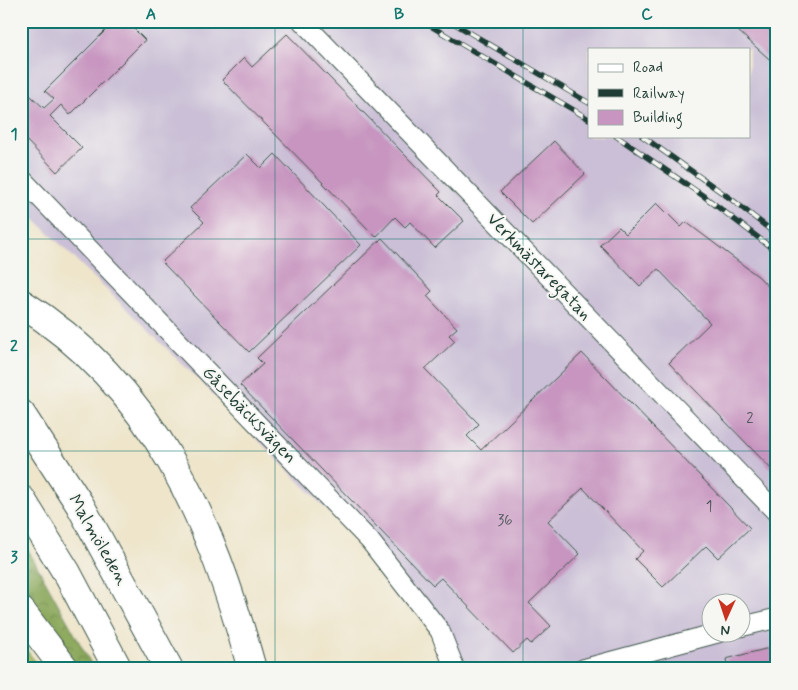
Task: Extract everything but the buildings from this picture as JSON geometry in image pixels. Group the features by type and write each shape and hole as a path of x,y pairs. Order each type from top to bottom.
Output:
{"highway":[{"path":"21,303 57,327 92,359 125,393 154,430 192,499 217,555 235,608 252,669"},
{"name":"Malmöleden","path":"21,414 80,506 169,669"},
{"path":"21,498 67,573 118,669"},
{"path":"21,611 65,669"}],"street":[{"name":"Verkmästaregatan","path":"302,21 777,513"},
{"name":"Gåsebäcksvägen","path":"21,178 370,541 440,631 455,669"},
{"path":"750,625 777,618"},
{"path":"583,669 700,638"}],"path":[{"path":"21,658 30,669"}],"shaded area":[{"path":"21,21 777,21 777,669 456,669 424,608 204,385 21,206"}],"green space":[{"path":"21,537 94,669 78,669 21,596"},
{"path":"21,642 40,669 21,669"}],"railway":[{"path":"422,21 588,118"},
{"path":"450,21 588,102"},
{"path":"619,138 705,197 777,252"},
{"path":"645,138 731,199 777,235"}]}
